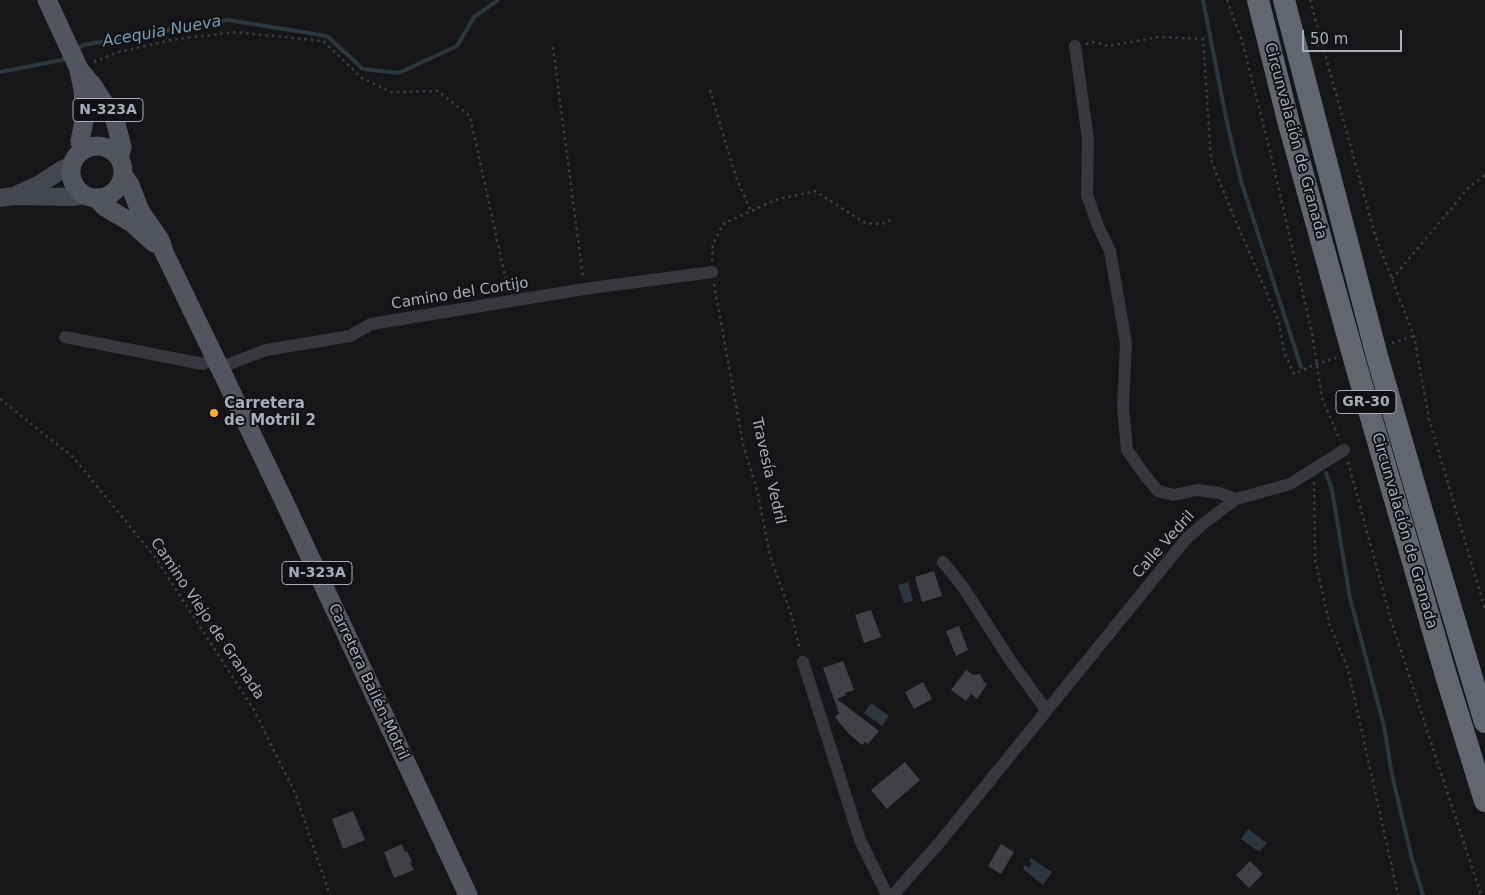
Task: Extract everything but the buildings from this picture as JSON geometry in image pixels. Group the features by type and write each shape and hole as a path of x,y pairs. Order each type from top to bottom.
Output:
{"highway":[{"name":"Circunvalación de Granada","path":"1258,0 1289,124 1354,362 1485,801"},
{"name":"Circunvalación de Granada","path":"1284,0 1380,365 1485,722"}],"main road":[{"name":"N-323A","path":"47,0 78,66 115,120 122,146 121,167"},
{"name":"N-323A","path":"78,66 83,90 85,116 72,177 76,188 90,196"},
{"path":"77,158 92,146 102,146 111,150 121,167 120,185 113,192 107,196 90,196"},
{"name":"Carretera Bailén-Motril","path":"121,167 140,210 160,240 468,895"},
{"name":"Carretera Bailén-Motril","path":"90,196 132,223 164,252"}],"street":[{"path":"1075,46 1088,139 1087,195 1098,226 1110,251 1126,343 1123,407 1127,450 1158,491 1173,495 1197,490 1218,493 1236,499"},
{"path":"6,197 40,184 77,158"},
{"path":"6,197 90,196"},
{"name":"Camino del Cortijo","path":"65,337 203,364 217,363 266,350 350,336 371,324 584,289 712,272"},
{"name":"Calle Vedril","path":"892,895 940,842 1186,540 1203,524 1236,499 1290,484 1344,450"},
{"path":"943,562 1046,710"},
{"path":"803,662 860,840 887,895"}],"path":[{"path":"1310,0 1376,238 1414,336 1429,420 1485,609"},
{"path":"78,66 115,53 171,40 235,32 323,41 362,78 391,92 438,92 470,116 511,302"},
{"path":"1075,46 1095,42 1108,46 1159,37 1203,39 1211,160 1279,322 1284,352 1294,374 1316,364 1336,358"},
{"path":"553,47 584,289"},
{"path":"710,90 736,177 751,211"},
{"path":"1392,279 1470,186 1485,175"},
{"name":"Travesía Vedril","path":"803,662 792,617 770,556 758,494 743,444 712,272 713,244 723,224 775,200 815,191 864,223 882,224 892,219"},
{"path":"1390,343 1414,336"},
{"name":"Camino Viejo de Granada","path":"0,399 73,457 155,558 254,710 295,793 330,895"},
{"path":"1314,469 1315,560 1330,626 1348,669 1398,895"}],"shaded area":[{"path":"908,582 913,601 904,603 898,585"},
{"path":"871,703 889,716 882,726 864,713"},
{"path":"1248,829 1267,843 1259,852 1241,839"},
{"path":"1031,858 1052,872 1043,885 1023,869 1025,865 1029,868 1032,864 1029,861"}],"waterway":[{"name":"Acequia Nueva","path":"76,50 83,45 228,20 327,36 363,69 399,73 457,46 474,17 498,0"},
{"path":"1203,0 1226,118 1241,181 1301,367"},
{"name":"Acequia Nueva","path":"0,72 62,60 66,57"},
{"path":"1326,473 1332,490 1350,598 1384,726 1392,775 1412,859 1423,895"}],"place":[{"name":"Carretera de Motril 2","path":"214,413"}]}
